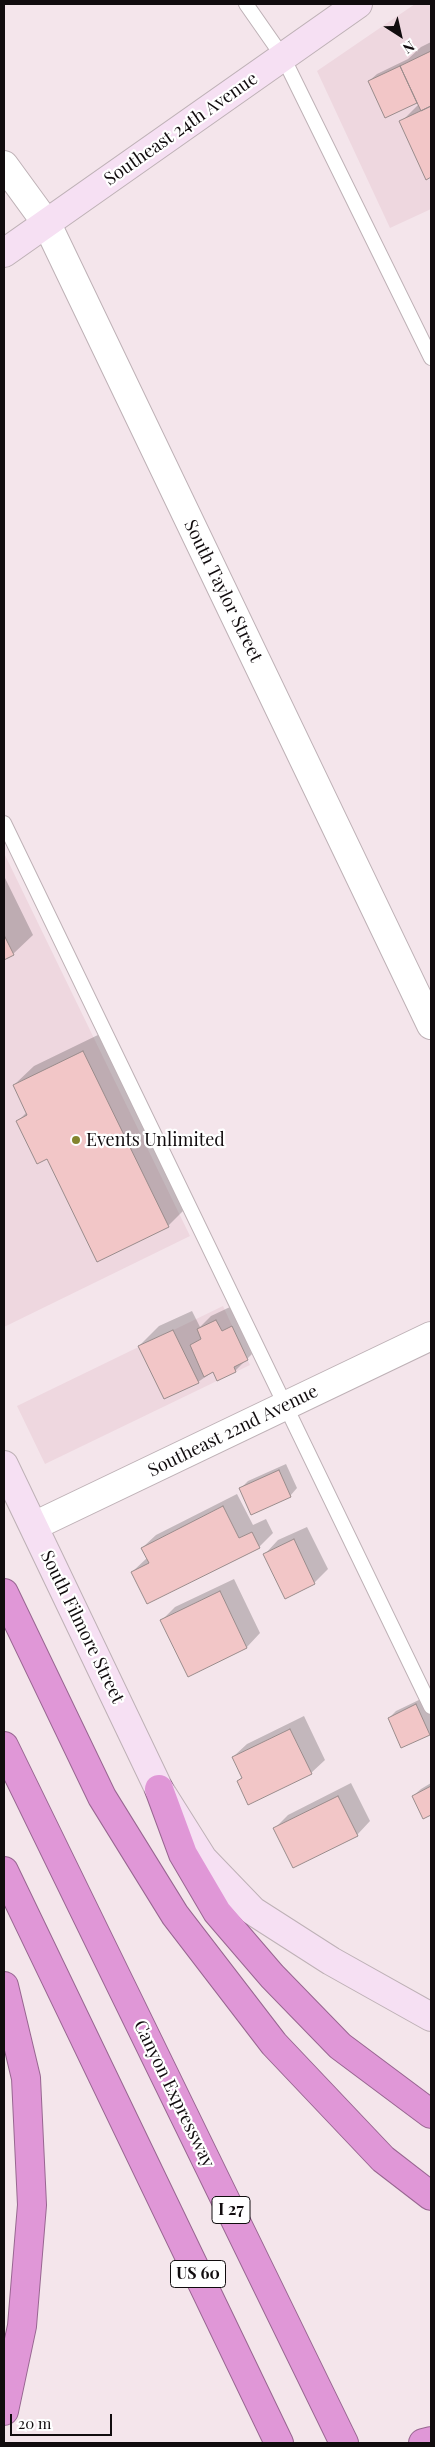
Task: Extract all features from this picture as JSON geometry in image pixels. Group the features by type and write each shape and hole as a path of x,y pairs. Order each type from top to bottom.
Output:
{"highway":[{"path":"4,1593 102,1797 175,1916 274,2044 382,2159 431,2196"},
{"name":"Canyon Expressway","path":"4,1746 344,2443"},
{"path":"159,1789 183,1854 217,1912 272,1976 340,2046 431,2114"},
{"name":"US 60","path":"4,1871 279,2443"},
{"path":"4,1986 26,2078 32,2205 22,2326 4,2411"},
{"path":"321,2393 354,2443"},
{"path":"423,2443 431,2441"}],"main road":[{"name":"Southeast 24th Avenue","path":"4,254 358,4"},
{"name":"South Filmore Street","path":"4,1465 159,1789 203,1859 253,1911 331,1961 431,2017"}],"street":[{"name":"South Taylor Street","path":"4,165 47,224 431,1025"},
{"name":"Southeast 22nd Avenue","path":"34,1526 431,1336"}],"lane":[{"path":"246,4 283,57 431,358"},
{"path":"4,823 431,1707"}],"shaded area":[{"path":"415,4 431,4 431,209 390,228 317,71"},
{"path":"4,853 190,1236 4,1327"},
{"path":"223,1306 250,1365 45,1464 17,1406"}],"building":[{"path":"431,51 431,106 421,111 400,66"},
{"path":"400,66 417,103 385,118 368,81"},
{"path":"431,106 431,177 426,180 399,121"},
{"path":"4,935 14,955 4,960"},
{"name":"Events Unlimited","path":"83,1051 169,1227 97,1262 47,1159 37,1164 16,1121 27,1115 13,1085"},
{"path":"216,1320 222,1331 232,1326 248,1360 234,1367 236,1372 217,1381 213,1372 204,1377 190,1345 201,1339 197,1329"},
{"path":"173,1330 199,1383 164,1399 138,1346"},
{"path":"279,1470 291,1497 251,1515 239,1488"},
{"path":"223,1506 239,1538 252,1532 260,1548 147,1604 131,1572 149,1563 141,1548"},
{"path":"294,1539 315,1584 285,1599 263,1554"},
{"path":"220,1591 247,1648 188,1677 160,1620"},
{"path":"416,1704 430,1735 401,1748 388,1718"},
{"path":"290,1729 312,1774 248,1805 237,1781 242,1778 232,1757"},
{"path":"431,1786 431,1815 423,1819 412,1796"},
{"path":"338,1796 358,1836 293,1868 273,1828"}],"place":[{"name":"Events Unlimited","path":"76,1140"}]}
